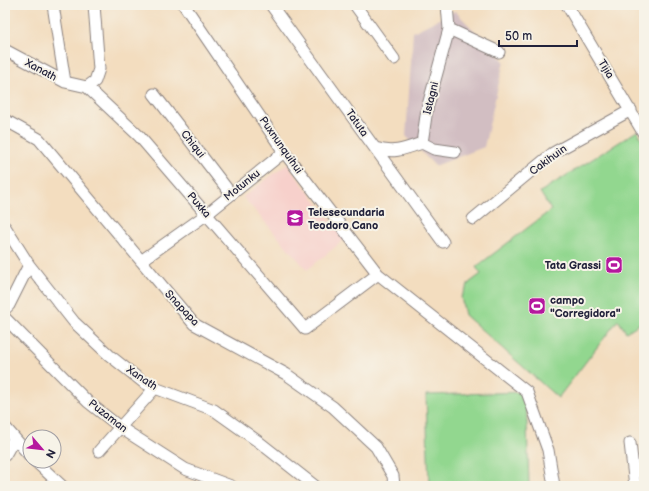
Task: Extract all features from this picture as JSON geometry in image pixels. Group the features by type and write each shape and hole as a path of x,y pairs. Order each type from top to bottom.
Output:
{"street":[{"path":"53,5 64,82"},
{"path":"87,87 95,81 100,69 94,5"},
{"name":"Puxnunquihui","path":"184,5 284,152 381,277 527,392 548,450 554,486"},
{"name":"Tatuta","path":"271,5 443,242"},
{"path":"355,5 394,59"},
{"name":"Istagni","path":"422,143 427,109 449,29 447,5"},
{"name":"Tijia","path":"567,5 644,134"},
{"path":"449,29 500,52"},
{"name":"Xanath","path":"5,50 64,82 87,87"},
{"name":"Puxka","path":"87,87 139,136 305,330 381,277"},
{"name":"Chiqui","path":"154,94 231,194"},
{"name":"Cakihuin","path":"472,219 553,153 630,110"},
{"name":"Snapapa","path":"5,120 39,139 194,324 286,374 333,407 376,447 393,476 394,486"},
{"path":"375,148 396,152 422,143 434,149 455,152"},
{"name":"Motunku","path":"141,261 207,214 284,152"},
{"name":"Xanath","path":"5,227 29,265 74,322 109,355 143,382 214,410 259,442 315,486"},
{"path":"5,309 9,305 29,265"},
{"name":"Puzaman","path":"5,318 88,402 121,428 185,469 232,486"},
{"path":"99,451 155,388"},
{"path":"5,427 22,448"},
{"path":"5,455 14,439"},
{"path":"630,443 635,486"},
{"path":"44,469 62,486"}],"shaded area":[{"path":"455,11 504,61 484,147 435,166 406,136 413,32"},
{"name":"Telesecundaria Teodoro Cano","path":"287,164 345,239 307,270 243,197"}],"green space":[{"path":"637,131 644,143 644,321 626,332 618,320 558,398 465,315 461,297 469,283 481,274 476,267 551,210 540,192"},
{"path":"526,392 529,486 429,486 426,395"}],"place":[{"name":"Telesecundaria Teodoro Cano","path":"295,218"},
{"name":"Tata Grassi","path":"614,265"},
{"name":"campo \"Corregidora\"","path":"537,306"}]}
